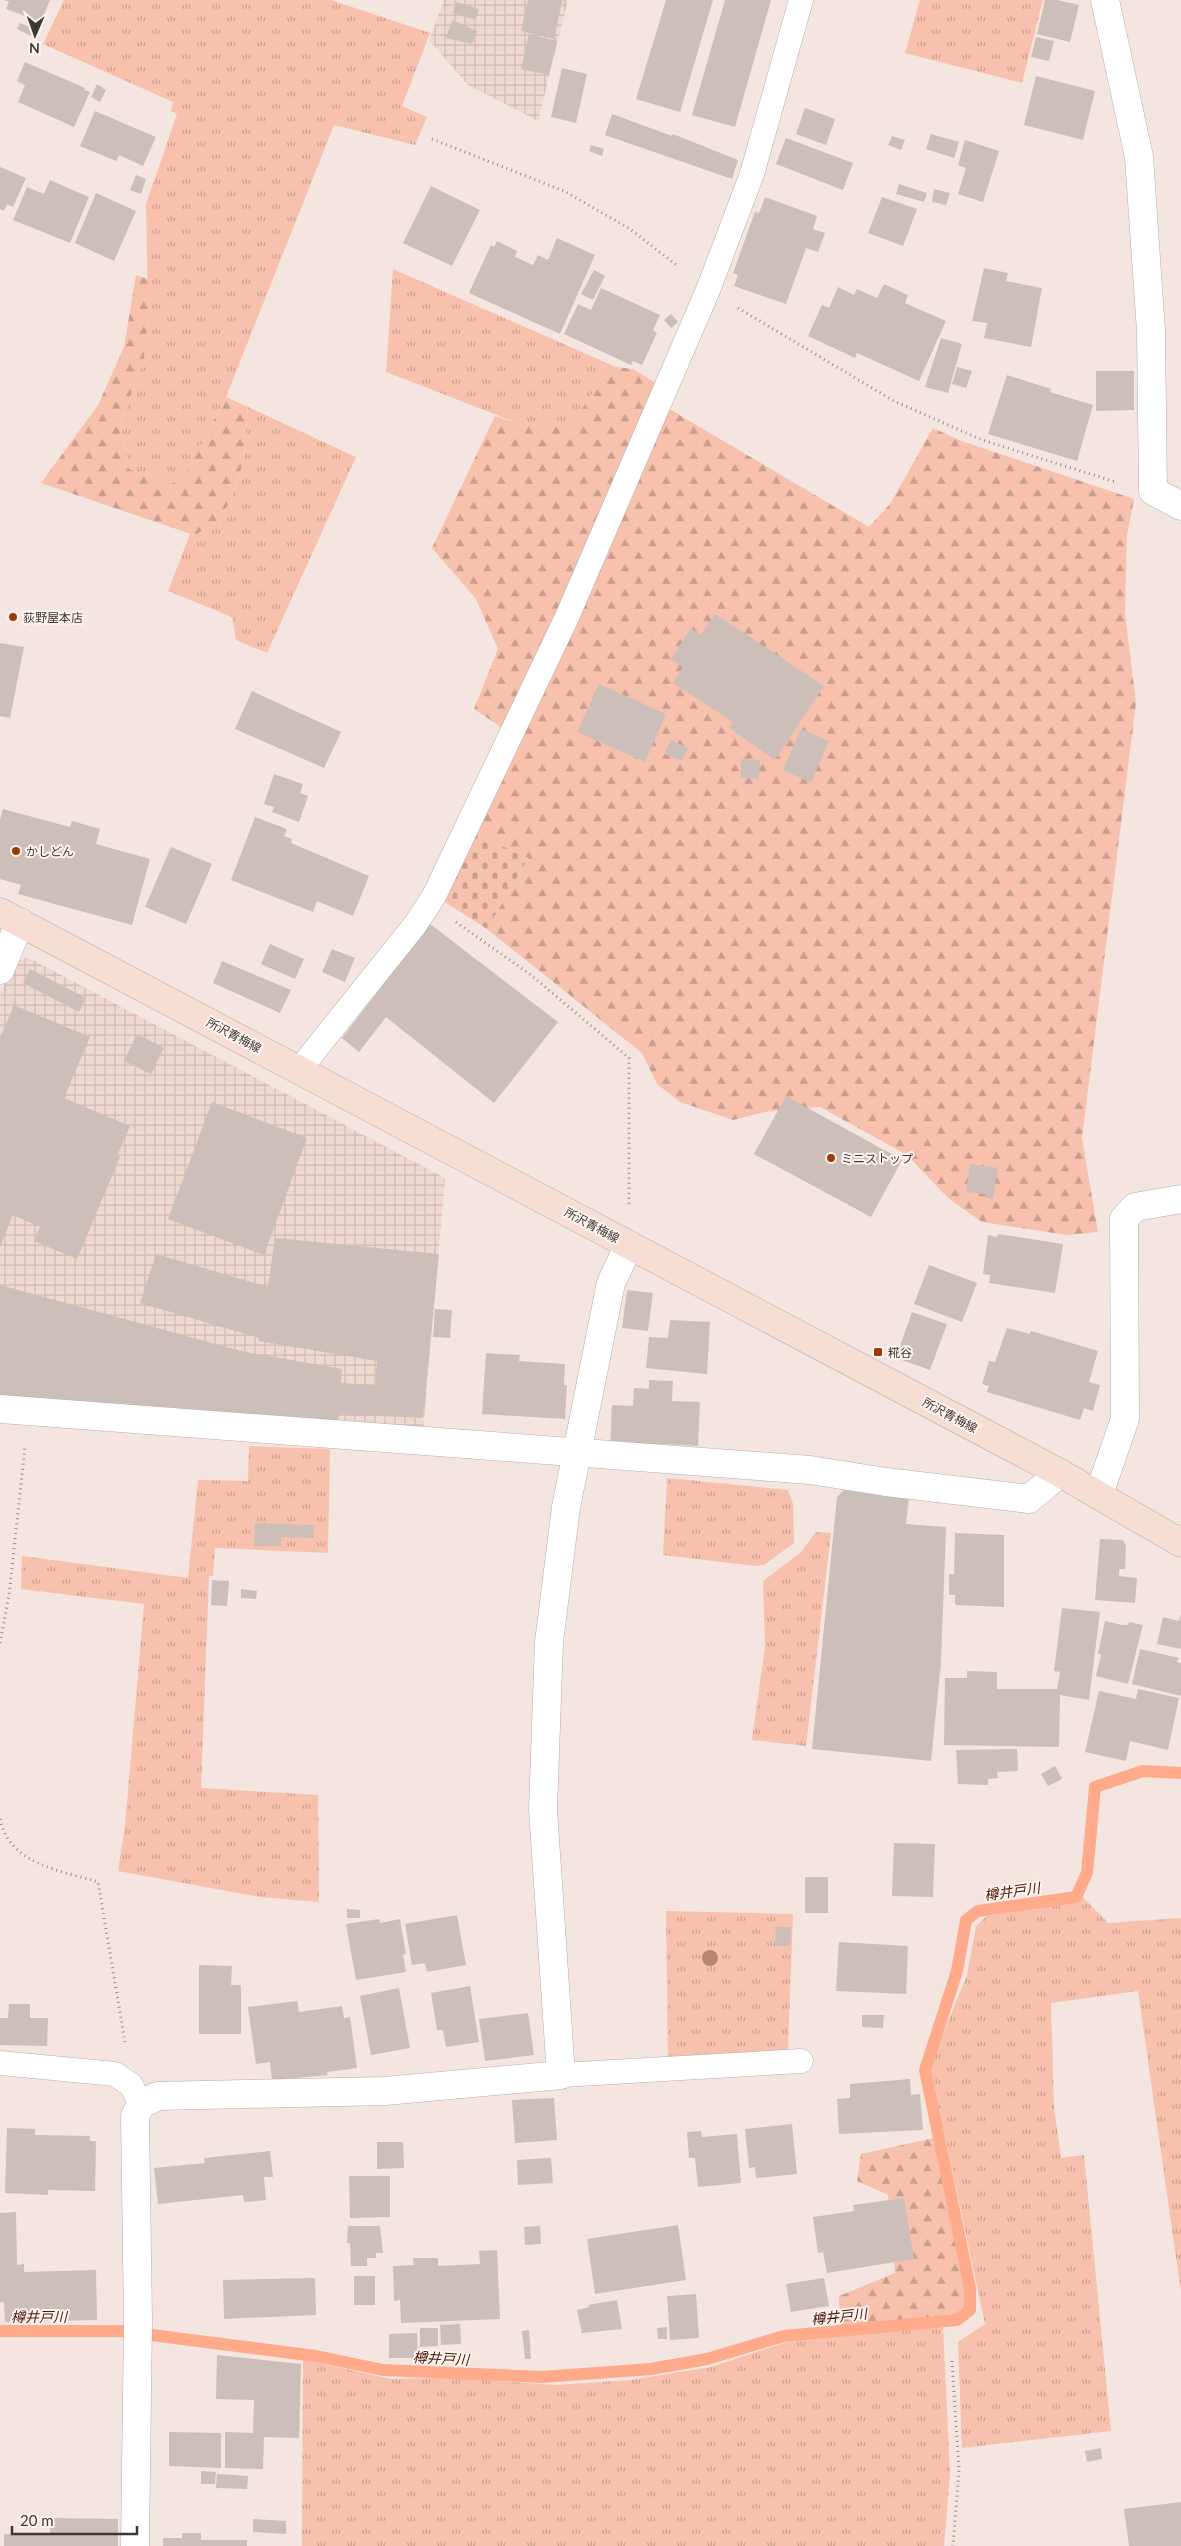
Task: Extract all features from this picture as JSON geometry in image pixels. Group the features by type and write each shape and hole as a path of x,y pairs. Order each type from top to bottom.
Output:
{"main road":[{"name":"所沢青梅線","path":"10,917 1060,1473 1181,1543"}],"street":[{"path":"1105,0 1139,157 1151,331 1153,491 1181,506"},
{"path":"0,970 10,917"},
{"path":"1099,1494 1125,1419 1124,1219 1135,1206 1181,1199"},
{"path":"135,2546 137,2333 136,2095 384,2091 561,2075 543,1810 549,1642 566,1507 579,1452 612,1283 629,1245"},
{"path":"0,1409 810,1470 886,1482 1029,1499 1060,1473"}],"lane":[{"path":"298,1070 414,925 434,896 567,617 708,290 752,174 801,0"},
{"path":"561,2075 801,2061"},
{"path":"0,2063 115,2074 136,2095"}],"path":[{"path":"432,139 564,191 630,229 708,290 894,401 982,440 1119,483 1153,491"},
{"path":"428,905 484,941 531,975 629,1058 629,1245"},
{"path":"0,1642 9,1595 28,1412"},
{"path":"0,1819 2,1828 14,1849 34,1863 98,1882 136,2095"},
{"path":"952,2361 959,2470 953,2546"}],"shaded area":[{"path":"444,0 568,0 538,121 468,85 429,40"},
{"path":"27,957 445,1178 423,1432 0,1399 0,995 13,963"}],"green space":[{"path":"64,0 331,0 430,33 402,106 427,117 415,145 334,125 226,397 184,478 170,484 129,469 120,424 144,360 148,318 146,204 177,114 171,111 173,102 43,44"},
{"path":"920,0 1043,0 1022,83 905,53"},
{"path":"393,269 616,367 604,374 574,423 546,427 520,424 386,372"},
{"path":"136,275 148,279 148,318 144,360 120,424 129,469 170,484 184,478 226,397 248,407 243,463 233,494 219,523 194,535 41,483 98,405 124,347"},
{"path":"616,367 633,369 654,382 657,399 671,410 869,527 890,504 933,428 959,440 1134,499 1127,535 1125,614 1136,703 1082,1138 1098,1232 1067,1235 982,1222 948,1198 907,1155 820,1107 765,1112 733,1120 680,1102 657,1084 642,1053 487,929 528,858 473,832 476,783 501,727 474,709 498,649 476,599 432,548 495,416 533,425 573,423 604,374"},
{"path":"248,407 356,457 267,653 236,640 232,617 168,591 190,534 194,535 219,523 233,494 243,463"},
{"path":"473,832 528,858 487,929 440,899"},
{"path":"249,1446 330,1449 328,1553 215,1548 213,1576 209,1576 201,1788 318,1795 319,1902 260,1897 118,1871 125,1826 144,1604 21,1589 22,1556 188,1578 198,1480 248,1481"},
{"path":"667,1478 788,1490 793,1504 794,1543 764,1565 755,1566 663,1555"},
{"path":"816,1532 831,1533 806,1746 752,1740 765,1646 763,1581 800,1553"},
{"path":"1081,1895 1108,1923 1181,1918 1181,2292 1138,1991 1051,2003 1054,2107 1061,2158 1084,2155 1111,2431 962,2448 958,2342 985,2324 930,2066 967,1975 976,1926 987,1916 1078,1901"},
{"path":"666,1911 793,1914 788,2050 668,2060"},
{"path":"934,2138 966,2284 967,2307 956,2316 840,2327 839,2296 895,2273 888,2195 857,2181 861,2154"},
{"path":"943,2326 950,2474 944,2546 302,2546 303,2359 390,2379 454,2378 557,2385 630,2380 711,2367 787,2342"}],"building":[{"path":"4,0 50,0 41,22 6,9 9,2"},
{"path":"528,0 565,0 562,1 554,39 521,31"},
{"path":"666,0 713,0 680,112 636,99"},
{"path":"725,0 771,0 735,127 692,115"},
{"path":"1045,0 1057,0 1079,5 1070,42 1037,34"},
{"path":"456,2 479,9 476,20 453,13"},
{"path":"452,20 477,31 472,44 446,38"},
{"path":"20,23 34,29 31,36 17,29"},
{"path":"529,34 557,41 549,75 521,69"},
{"path":"1036,37 1054,41 1049,61 1031,57"},
{"path":"25,62 85,88 84,90 90,92 74,127 18,102 25,85 17,81"},
{"path":"562,68 587,74 576,123 551,117"},
{"path":"1036,76 1095,91 1083,140 1024,125"},
{"path":"97,84 106,90 100,102 91,97"},
{"path":"805,108 835,119 826,145 796,134"},
{"path":"95,111 156,137 143,166 119,155 116,161 80,146"},
{"path":"612,114 672,136 673,134 738,160 732,179 605,135"},
{"path":"931,134 959,142 954,158 926,149"},
{"path":"892,136 905,140 901,150 888,145"},
{"path":"786,138 853,163 843,190 776,164"},
{"path":"965,140 999,151 983,202 958,194 966,168 958,165"},
{"path":"591,145 604,149 602,156 589,151"},
{"path":"0,167 26,178 13,207 7,204 4,211 0,209"},
{"path":"136,175 146,179 141,194 130,190"},
{"path":"50,180 89,197 70,243 13,220 27,187 44,194"},
{"path":"899,184 927,193 924,202 896,194"},
{"path":"431,186 480,210 452,266 403,243"},
{"path":"934,189 950,193 946,205 932,202"},
{"path":"96,193 136,211 114,261 75,243"},
{"path":"765,197 817,216 813,229 825,233 818,252 806,248 786,304 734,286 738,275 733,273 755,212 759,213"},
{"path":"882,197 917,209 903,246 868,233"},
{"path":"557,238 595,255 560,334 469,293 491,245 494,247 497,241 517,251 515,257 533,265 538,255 548,260"},
{"path":"984,268 1008,273 1006,281 1042,288 1031,347 984,338 987,323 972,321"},
{"path":"594,270 605,276 593,300 581,294"},
{"path":"884,284 908,295 905,303 946,321 919,381 857,353 855,358 808,336 822,305 829,308 838,287 854,295 857,289 877,298"},
{"path":"601,288 660,315 653,330 657,333 642,365 633,361 631,365 564,334 578,304 591,310"},
{"path":"671,314 678,322 671,328 664,320"},
{"path":"941,338 962,344 948,393 925,387"},
{"path":"957,367 972,371 966,388 952,384"},
{"path":"1096,371 1134,371 1134,410 1096,411"},
{"path":"1007,375 1051,389 1050,392 1093,405 1077,461 988,434"},
{"path":"715,614 824,686 775,760 729,728 733,722 673,683 683,667 671,659 691,628 701,635"},
{"path":"0,643 24,647 10,718 0,716"},
{"path":"599,684 666,714 645,762 577,732"},
{"path":"252,691 341,732 324,768 235,729"},
{"path":"801,729 829,741 811,783 783,770"},
{"path":"671,740 688,748 682,761 664,754"},
{"path":"741,759 760,760 759,779 741,778"},
{"path":"274,774 303,784 300,793 308,796 299,822 272,812 274,807 264,804"},
{"path":"3,809 70,827 72,821 100,829 96,844 150,859 132,925 18,894 21,885 0,879 0,820"},
{"path":"255,817 287,829 284,836 292,839 291,843 369,876 353,916 317,901 313,912 231,880"},
{"path":"171,847 212,864 186,924 145,907"},
{"path":"430,924 558,1022 494,1103 386,1017 359,1052 342,1038"},
{"path":"270,944 304,959 295,979 261,964"},
{"path":"332,949 355,958 345,982 322,972"},
{"path":"222,961 291,990 280,1013 213,983"},
{"path":"30,969 86,998 79,1012 23,983"},
{"path":"14,1005 90,1037 64,1098 130,1126 117,1156 120,1157 77,1259 34,1241 40,1227 13,1215 0,1247 0,1038"},
{"path":"137,1034 164,1048 151,1074 124,1061"},
{"path":"786,1096 902,1160 871,1217 754,1154"},
{"path":"212,1102 307,1138 264,1255 168,1219"},
{"path":"970,1164 998,1168 993,1199 985,1198 985,1194 966,1192"},
{"path":"998,1234 1063,1244 1055,1293 989,1283 990,1275 983,1274 988,1235 997,1237"},
{"path":"275,1238 439,1254 423,1418 339,1414 338,1426 0,1397 0,1285 245,1352 342,1369 341,1383 375,1385 377,1361 259,1341 259,1338 140,1303 156,1254 268,1287"},
{"path":"929,1265 977,1283 962,1322 914,1304"},
{"path":"627,1290 653,1293 648,1331 622,1328"},
{"path":"435,1309 452,1310 450,1338 433,1337"},
{"path":"912,1312 947,1324 930,1370 896,1358"},
{"path":"670,1320 710,1322 707,1374 646,1368 649,1337 668,1338"},
{"path":"1007,1328 1030,1334 1031,1331 1098,1351 1089,1382 1100,1385 1093,1411 1084,1408 1080,1420 987,1392 989,1386 982,1384 989,1361 995,1362"},
{"path":"486,1353 520,1355 519,1361 565,1364 564,1385 567,1385 565,1419 482,1414"},
{"path":"649,1380 673,1381 672,1401 700,1402 698,1446 662,1444 662,1448 610,1448 612,1405 633,1406 634,1388 649,1389"},
{"path":"844,1490 909,1497 906,1524 946,1527 941,1663 931,1761 812,1749 837,1497"},
{"path":"255,1523 314,1525 314,1538 281,1537 281,1546 254,1546"},
{"path":"955,1533 1004,1535 1004,1607 955,1605 955,1595 949,1595 949,1574 954,1574"},
{"path":"1100,1539 1123,1540 1126,1546 1125,1569 1119,1569 1119,1576 1137,1578 1135,1603 1095,1600"},
{"path":"212,1580 229,1581 227,1606 211,1605"},
{"path":"241,1589 257,1591 256,1599 241,1598"},
{"path":"1062,1608 1100,1612 1089,1700 1060,1695 1059,1747 944,1745 945,1678 967,1678 967,1671 997,1672 997,1689 1057,1689 1060,1672 1054,1671"},
{"path":"1181,1614 1181,1649 1157,1644 1163,1617 1179,1621"},
{"path":"1105,1621 1122,1625 1128,1625 1129,1622 1143,1625 1128,1684 1096,1676 1101,1655 1098,1653"},
{"path":"1140,1649 1179,1658 1177,1662 1181,1663 1181,1696 1132,1684"},
{"path":"1138,1689 1179,1698 1168,1750 1130,1741 1126,1761 1085,1752 1099,1691 1136,1699"},
{"path":"1017,1749 1018,1771 997,1772 998,1778 988,1779 988,1785 958,1784 956,1750"},
{"path":"1055,1766 1062,1779 1048,1786 1041,1774"},
{"path":"894,1843 935,1844 933,1897 892,1896"},
{"path":"805,1877 828,1877 828,1913 805,1913"},
{"path":"347,1909 360,1910 360,1918 347,1918"},
{"path":"457,1915 466,1965 427,1972 425,1963 412,1965 405,1924"},
{"path":"379,1919 380,1923 400,1919 406,1954 403,1955 406,1972 356,1980 346,1924"},
{"path":"776,1927 791,1927 790,1946 775,1946"},
{"path":"839,1942 908,1946 906,1994 836,1991"},
{"path":"199,1965 232,1966 231,1985 241,1985 241,2034 199,2034"},
{"path":"470,1986 479,2042 446,2047 443,2030 437,2030 431,1993"},
{"path":"399,1988 410,2048 371,2055 360,1996"},
{"path":"297,2001 299,2012 342,2006 344,2018 350,2017 357,2068 327,2072 328,2075 272,2080 270,2062 256,2064 248,2007"},
{"path":"9,2004 30,2004 30,2018 48,2018 47,2046 0,2045 0,2018 8,2018"},
{"path":"528,2013 534,2055 485,2061 479,2019"},
{"path":"862,2015 884,2015 883,2028 862,2027"},
{"path":"910,2079 911,2095 920,2094 923,2130 839,2134 837,2099 850,2098 850,2084"},
{"path":"554,2098 557,2140 515,2143 512,2100"},
{"path":"792,2124 797,2174 756,2178 755,2167 749,2168 745,2129"},
{"path":"7,2128 35,2129 35,2135 90,2136 90,2141 96,2141 95,2191 48,2190 48,2195 5,2193"},
{"path":"701,2131 702,2137 737,2134 741,2183 698,2187 695,2158 689,2158 687,2132"},
{"path":"377,2142 403,2142 404,2168 377,2169"},
{"path":"270,2151 273,2177 264,2177 266,2200 244,2202 243,2195 158,2204 154,2168 205,2163 204,2158"},
{"path":"551,2158 553,2183 518,2185 517,2160"},
{"path":"349,2176 390,2176 390,2217 350,2218"},
{"path":"904,2198 914,2259 827,2273 823,2252 818,2253 813,2217 854,2211 853,2205"},
{"path":"16,2212 17,2265 24,2264 24,2272 96,2270 97,2320 5,2322 4,2302 0,2302 0,2213"},
{"path":"678,2225 686,2280 595,2294 587,2239"},
{"path":"348,2226 380,2226 383,2253 376,2253 376,2258 367,2258 367,2266 351,2266 350,2243 347,2243"},
{"path":"540,2226 541,2244 525,2245 524,2227"},
{"path":"497,2250 500,2319 401,2323 400,2300 394,2301 393,2266 414,2265 413,2258 438,2258 438,2266 480,2264 479,2251"},
{"path":"354,2276 375,2276 375,2305 354,2305"},
{"path":"315,2278 316,2315 224,2319 223,2280"},
{"path":"824,2278 829,2306 791,2312 786,2284"},
{"path":"696,2294 699,2338 670,2340 667,2296"},
{"path":"617,2300 622,2329 582,2333 577,2310 589,2307 588,2305"},
{"path":"460,2324 461,2344 441,2345 440,2325"},
{"path":"667,2327 667,2339 658,2339 657,2328"},
{"path":"420,2328 438,2328 438,2346 420,2347"},
{"path":"529,2330 531,2359 525,2359 522,2331"},
{"path":"417,2333 418,2358 389,2358 389,2334"},
{"path":"217,2355 301,2364 299,2438 264,2437 263,2469 225,2468 225,2432 253,2433 254,2400 216,2399"},
{"path":"169,2432 221,2433 221,2468 169,2466"},
{"path":"1101,2448 1102,2459 1087,2462 1085,2451"},
{"path":"201,2471 216,2472 215,2484 201,2484"},
{"path":"217,2474 248,2476 247,2489 216,2488"},
{"path":"1181,2502 1181,2546 1129,2546 1124,2509"},
{"path":"50,2518 118,2519 118,2546 4,2546 4,2534 50,2535"},
{"path":"253,2519 286,2521 286,2534 253,2532"},
{"path":"182,2533 201,2533 201,2540 247,2540 247,2546 163,2546 163,2538 182,2538"}],"waterway":[{"name":"樽井戸川","path":"0,2331 120,2331 316,2356 383,2370 542,2377 651,2369 707,2359 784,2336 957,2320 970,2310 970,2288 925,2070 957,1971 966,1920 978,1911 1076,1897 1087,1873 1095,1787 1143,1771 1181,1773"}],"place":[{"name":"荻野屋本店","path":"13,617"},
{"name":"かしどん","path":"16,851"},
{"name":"ミニストップ","path":"831,1158"},
{"name":"糀谷","path":"878,1352"}]}
